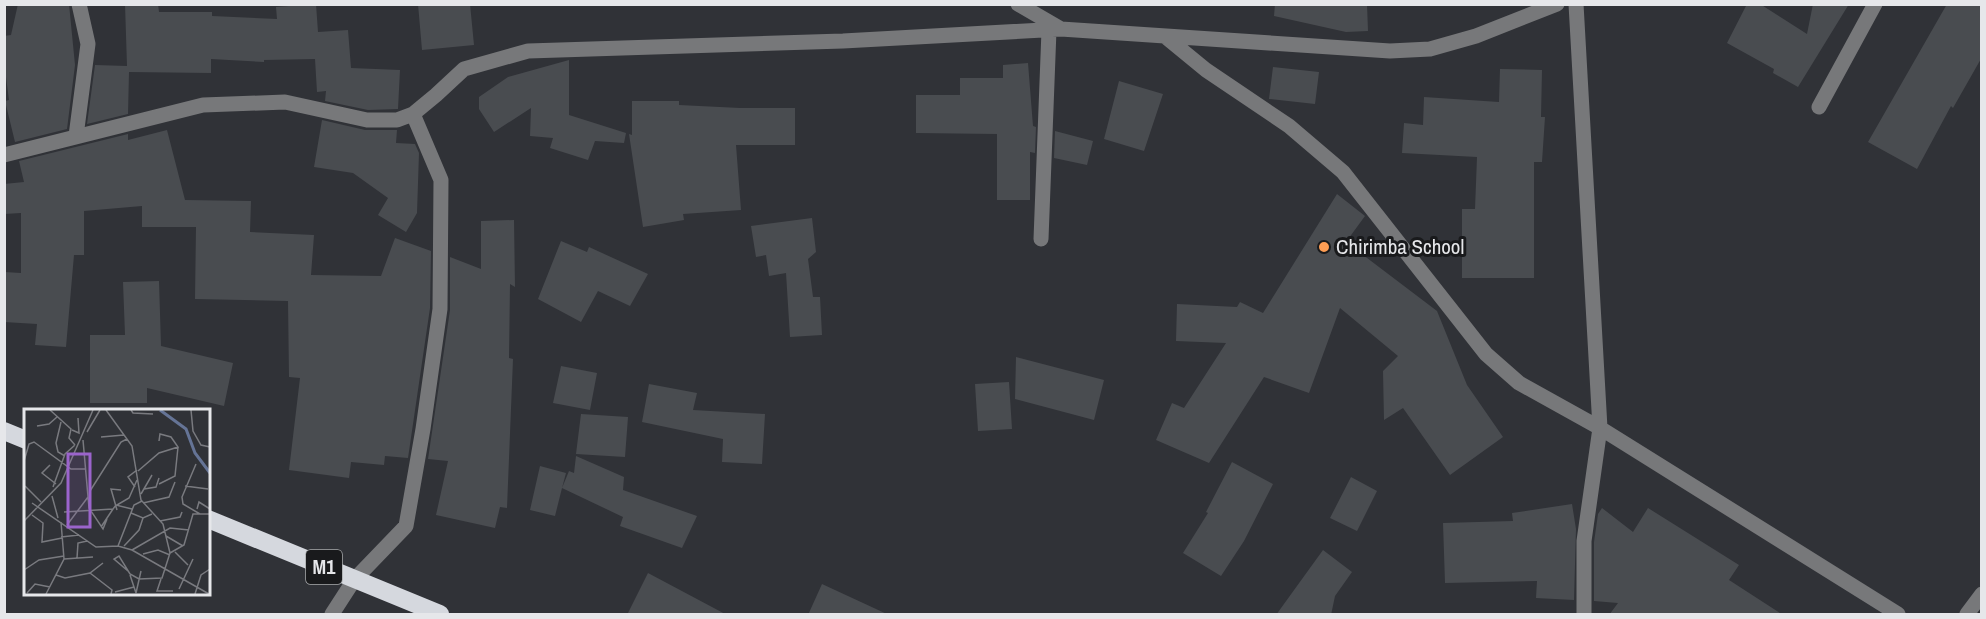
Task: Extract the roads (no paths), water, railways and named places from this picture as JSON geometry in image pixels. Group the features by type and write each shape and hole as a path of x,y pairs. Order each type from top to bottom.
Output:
{"highway":[{"path":"4,431 24,439"},
{"name":"M1","path":"210,520 440,615"}],"street":[{"path":"76,136 88,44 79,4"},
{"path":"1018,4 1055,29"},
{"path":"4,155 203,105 285,102 367,120 397,120 413,114 464,69 528,51 843,40 1055,29 1390,51 1430,49 1476,36 1557,4"},
{"path":"1576,4 1599,428 1584,541 1584,615"},
{"path":"1819,107 1875,4"},
{"path":"1041,239 1055,29"},
{"path":"1167,38 1206,70 1289,126 1343,172 1486,354 1519,383 1599,428 1898,615"},
{"path":"332,615 354,580 406,526 423,429 440,309 441,180 413,114"},
{"path":"1967,615 1982,594"}],"place":[{"name":"Chirimba School","path":"1324,247"}]}
